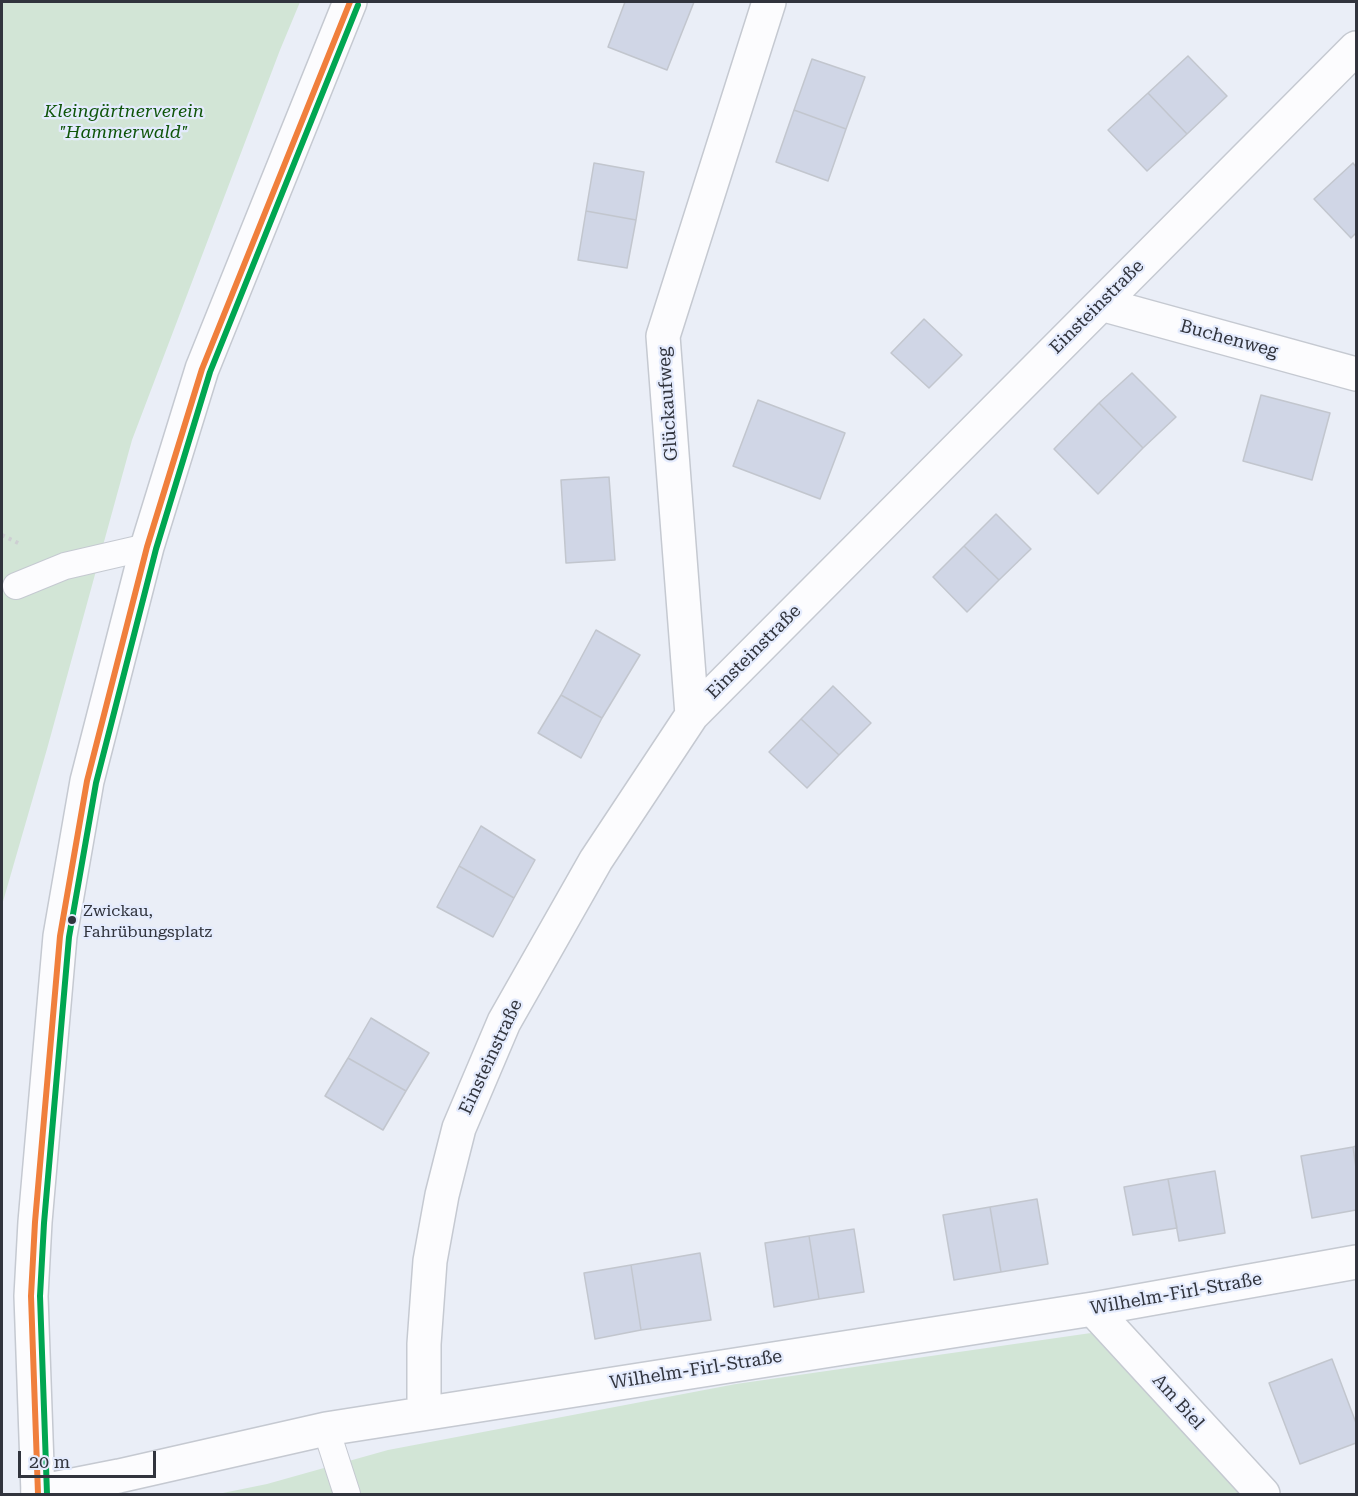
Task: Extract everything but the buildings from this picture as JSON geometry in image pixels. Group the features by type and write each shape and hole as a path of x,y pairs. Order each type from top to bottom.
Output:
{"street":[{"path":"33,1494 31,1296 36,1210 60,936 87,781 147,547 201,369 350,2"},
{"name":"Glückaufweg","path":"692,714 663,336 769,2"},
{"name":"Einsteinstraße","path":"424,1412 424,1344 430,1261 442,1195 459,1128 504,1022 596,860 692,714 1356,48"},
{"name":"Buchenweg","path":"1101,304 1356,374"},
{"name":"Wilhelm-Firl-Straße","path":"33,1494 326,1429 1094,1309 1356,1262"},
{"name":"Am Biel","path":"1094,1309 1263,1494"}],"lane":[{"path":"16,586 65,566 147,547"},
{"path":"326,1429 347,1494"}],"green space":[{"name":"Kleingärtnerverein \"Hammerwald\"","path":"2,2 300,2 132,440 2,905"},
{"path":"1091,1333 1241,1494 218,1494 267,1484 388,1450 736,1384"}],"transit line":[{"path":"38,1494 31,1296 35,1222 60,936 87,781 147,547 202,369 350,2"},
{"path":"47,1494 40,1296 44,1223 69,937 96,783 156,549 210,372 358,5"}],"place":[{"name":"Zwickau, Fahrübungsplatz","path":"72,920"}]}
